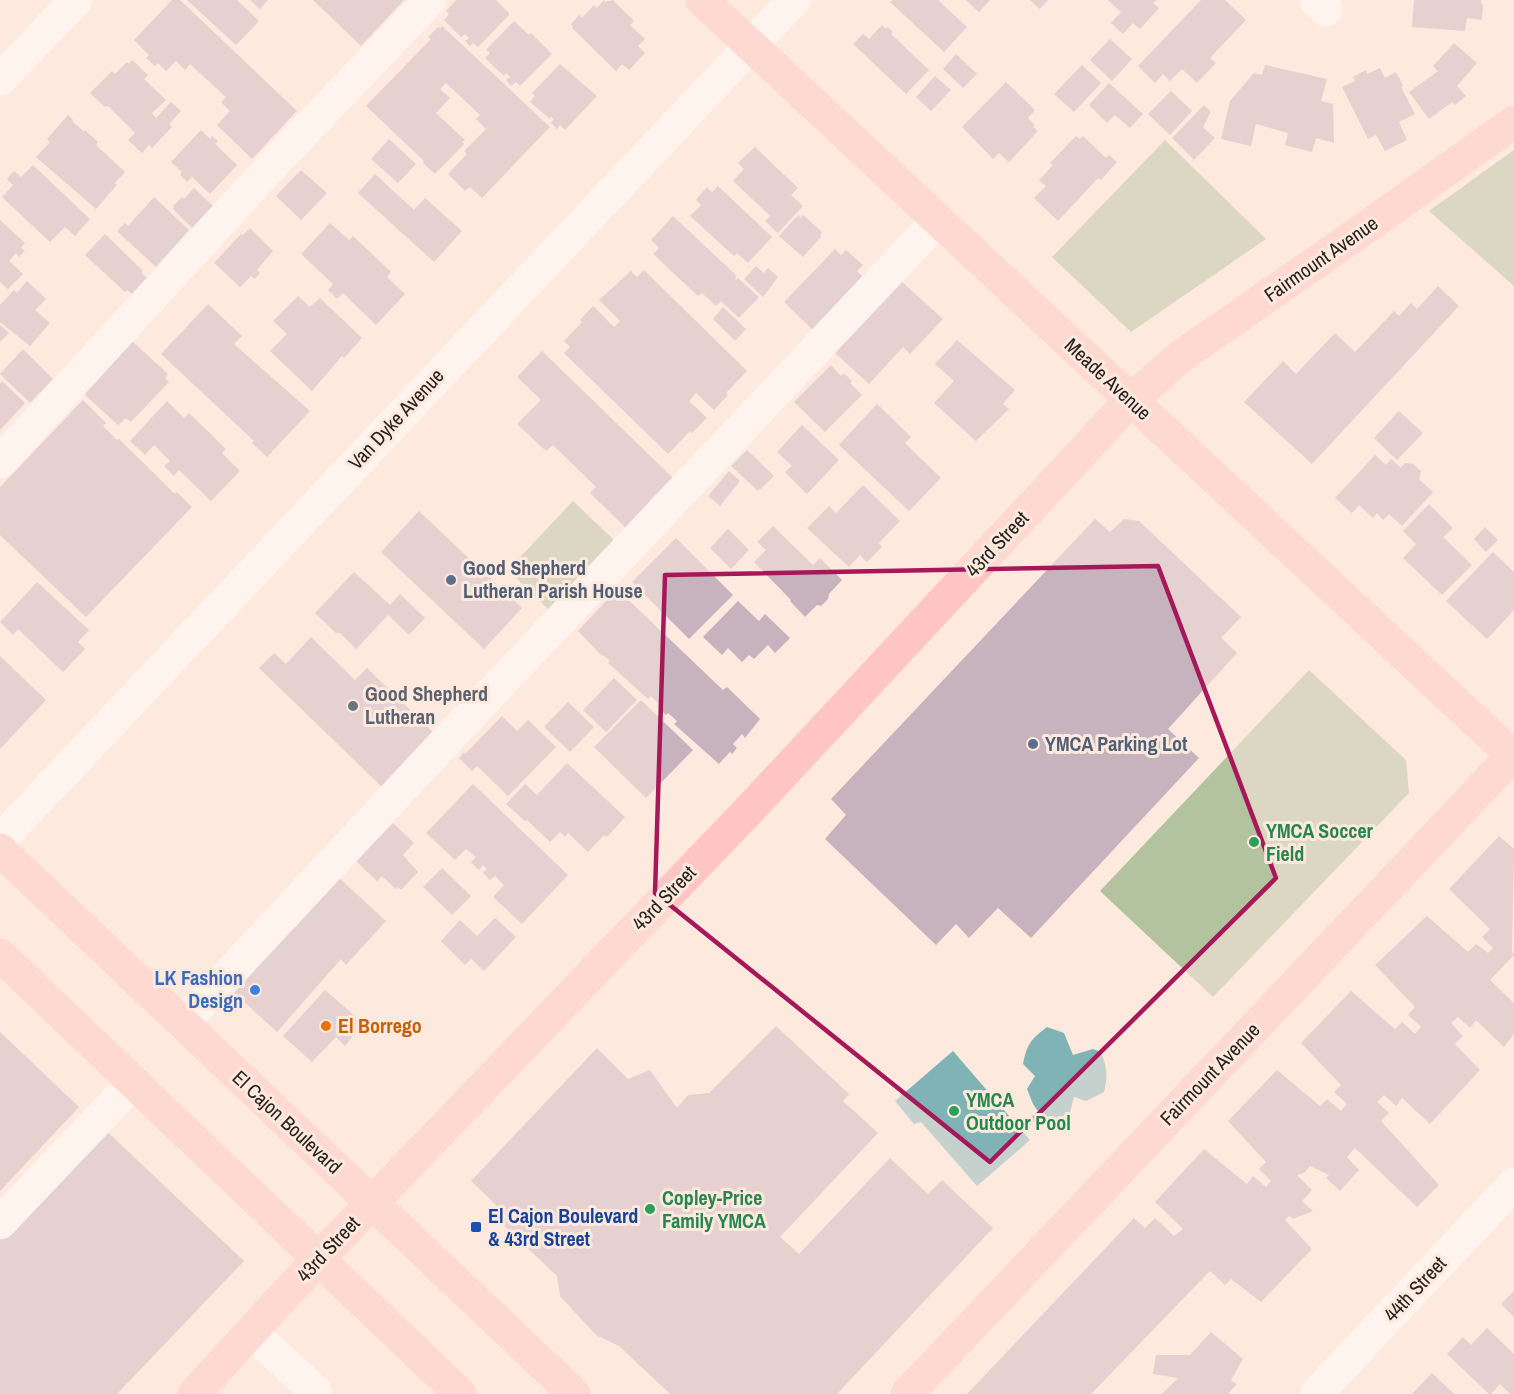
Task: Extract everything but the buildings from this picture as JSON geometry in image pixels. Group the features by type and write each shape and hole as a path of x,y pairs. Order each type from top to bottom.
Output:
{"main road":[{"name":"Meade Avenue","path":"702,0 1514,756"},
{"name":"Fairmount Avenue","path":"1131,400 1180,357 1371,225 1514,122"},
{"name":"43rd Street","path":"194,1394 319,1258 748,810 1131,400"},
{"name":"Fairmount Avenue","path":"907,1394 1514,756"},
{"name":"El Cajon Boulevard","path":"0,850 574,1394"},
{"path":"0,955 458,1393"}],"street":[{"path":"0,80 76,0"},
{"path":"0,462 278,159 430,0"},
{"name":"Van Dyke Avenue","path":"0,840 794,0"},
{"path":"182,1024 938,220"},
{"path":"0,1222 134,1082"},
{"name":"44th Street","path":"1316,1394 1514,1184"},
{"path":"251,1332 317,1393"}],"highlighted area":[{"path":"1158,566 1276,878 990,1162 655,893 665,575"}],"green space":[{"path":"1165,140 1266,239 1131,332 1052,257"},
{"path":"1514,150 1514,286 1429,211"},
{"path":"573,501 615,541 549,610 508,570"},
{"name":"YMCA Soccer Field","path":"1309,670 1406,760 1409,793 1213,997 1100,891"}],"water":[{"path":"1047,1027 1064,1033 1073,1055 1093,1049 1101,1052 1105,1062 1104,1092 1086,1101 1074,1097 1070,1113 1058,1118 1042,1117 1033,1104 1027,1089 1035,1076 1023,1064 1030,1043"},
{"name":"YMCA Outdoor Pool","path":"953,1051 1030,1140 977,1186 921,1122 914,1124 895,1101"}],"place":[{"name":"Good Shepherd Lutheran Parish House","path":"451,580"},
{"name":"Good Shepherd Lutheran","path":"353,706"},
{"name":"YMCA Parking Lot","path":"1033,744"},
{"name":"YMCA Soccer Field","path":"1254,842"},
{"name":"LK Fashion Design","path":"255,990"},
{"name":"El Borrego","path":"326,1026"},
{"name":"YMCA Outdoor Pool","path":"954,1111"},
{"name":"Copley-Price Family YMCA","path":"650,1209"},
{"name":"El Cajon Boulevard & 43rd Street","path":"476,1227"}]}
